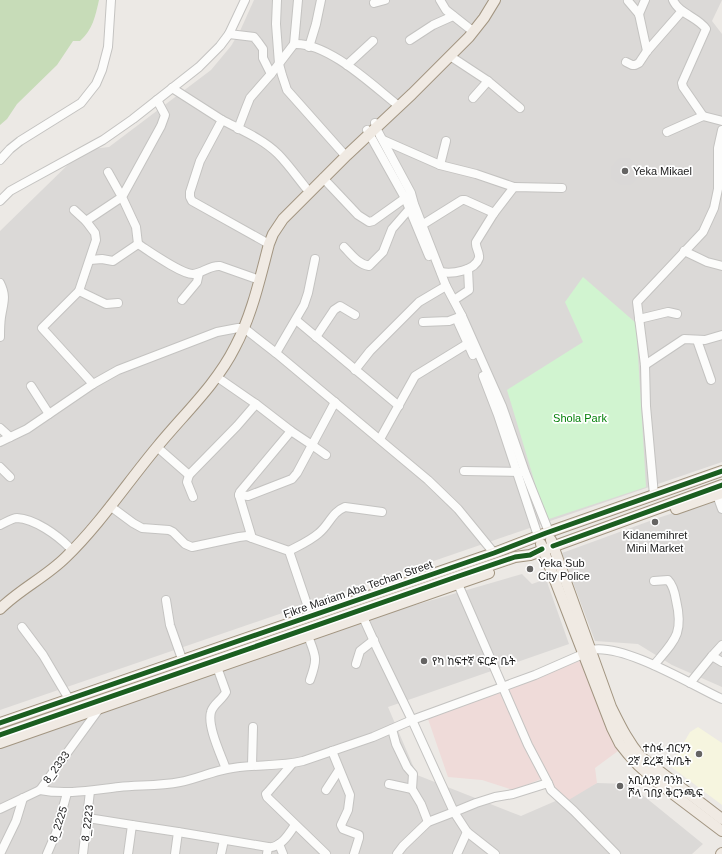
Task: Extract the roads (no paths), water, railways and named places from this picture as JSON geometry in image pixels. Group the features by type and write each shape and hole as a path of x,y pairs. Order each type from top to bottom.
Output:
{"main road":[{"path":"0,600 48,566 68,547 217,376 230,356 241,328 267,243 283,219 395,103 470,29 490,0"},
{"path":"0,609 11,599 53,570 83,540 110,506 135,470 222,360 241,328 254,278 274,223 306,188 450,56 476,29 495,0"},
{"name":"Fikre Mariam Aba Techan Street","path":"0,723 182,659 311,616 362,608 494,552 722,471"},
{"name":"Fikre Mariam Aba Techan Street","path":"0,735 362,608 515,557 530,555 542,549 722,485"},
{"path":"582,535 594,537 720,494"},
{"path":"549,532 587,652"},
{"path":"538,536 542,549 611,707 632,747 640,757 722,831"},
{"path":"0,743 308,636 362,608 458,584 516,563 530,555"},
{"path":"682,794 722,819"}],"street":[{"path":"0,160 20,141 81,103 96,84 102,70 108,47 111,0"},
{"path":"0,201 10,191 103,140 199,67 220,46 229,34 245,0"},
{"path":"277,0 276,24 279,64 287,90 343,153"},
{"path":"238,129 250,98 294,44 298,0"},
{"path":"309,47 321,0"},
{"path":"374,3 385,0"},
{"path":"440,0 446,10 470,29"},
{"path":"639,14 644,0"},
{"path":"673,0 682,11 703,25 706,29 682,83 683,87 703,116"},
{"path":"628,1 639,14 647,51"},
{"path":"626,62 635,65 682,11"},
{"path":"410,40 433,25 453,16"},
{"path":"229,34 254,38 263,49 263,58 271,74"},
{"path":"347,65 373,41"},
{"path":"294,44 326,52 347,65 395,103"},
{"path":"450,56 488,81 520,108"},
{"path":"473,98 488,81"},
{"path":"172,88 222,120 270,147 278,154 306,188"},
{"path":"86,221 122,197 161,126 165,115 157,100"},
{"path":"667,132 703,116 722,121"},
{"path":"222,120 200,162 190,197 192,201 267,243"},
{"path":"372,128 383,140 408,196 445,287 470,342 502,406 538,536"},
{"path":"372,128 408,196"},
{"path":"654,495 646,406 645,364 637,302 703,232 714,208 718,189 718,148 722,130"},
{"path":"383,140 440,165 476,174 514,187 562,188"},
{"path":"440,165 446,141"},
{"path":"108,172 136,227 138,244"},
{"path":"323,178 358,215 369,222 373,221 408,196"},
{"path":"441,272 448,273 468,269 474,264 479,255 475,244 494,213 514,187"},
{"path":"422,225 462,200 494,213"},
{"path":"412,207 422,225 441,272 445,287 454,300 459,317"},
{"path":"344,247 364,265 370,266 383,252 392,229 412,207"},
{"path":"74,210 86,221 96,236 96,240 79,291 42,328 93,384"},
{"path":"90,260 102,259 114,261 138,244"},
{"path":"138,244 190,274 199,273 210,267 220,266 254,278"},
{"path":"684,251 707,262 722,266"},
{"path":"276,353 304,305 315,259"},
{"path":"454,300 469,290 468,269"},
{"path":"182,300 197,282 199,273"},
{"path":"0,283 5,295 2,304 0,337"},
{"path":"355,370 370,351 419,302 445,287"},
{"path":"79,291 106,304 118,303"},
{"path":"316,337 337,307 340,306 355,315"},
{"path":"639,319 668,312 677,314"},
{"path":"423,322 449,321 459,317"},
{"path":"296,320 399,406"},
{"path":"0,442 27,429 93,384 118,370 217,332 241,328 276,353 428,480 458,509 494,552"},
{"path":"645,364 684,339 705,340 722,335"},
{"path":"697,340 711,380"},
{"path":"380,440 415,376 470,342"},
{"path":"217,376 326,455"},
{"path":"31,386 49,414"},
{"path":"238,495 248,496 292,479 297,473 335,402"},
{"path":"193,497 187,482 189,475 237,426 256,404"},
{"path":"0,428 10,437"},
{"path":"238,495 291,431"},
{"path":"157,446 189,475"},
{"path":"0,467 10,477"},
{"path":"464,471 521,472"},
{"path":"521,472 549,532"},
{"path":"720,494 722,509"},
{"path":"238,495 252,538"},
{"path":"110,506 142,528 169,530 185,544 192,547 247,536 289,551 319,534 340,509 345,507 382,512"},
{"path":"0,525 13,518 28,520 60,538 68,547"},
{"path":"289,551 311,616"},
{"path":"654,581 668,580 670,582 676,598 680,621 679,630 676,636 670,646 654,665"},
{"path":"458,584 528,745 551,790 616,854"},
{"path":"166,600 169,620 182,659"},
{"path":"362,608 374,640 454,812 467,832 495,854"},
{"path":"22,627 43,655 69,699"},
{"path":"308,636 316,658 315,667 310,680"},
{"path":"356,664 360,651 374,640"},
{"path":"690,683 722,645"},
{"path":"40,790 67,793 130,786 167,784 226,769 252,765 292,764 303,762 538,674 587,652 599,649 631,656 654,665 722,699"},
{"path":"712,656 722,662"},
{"path":"216,667 226,692 213,709 211,715 214,736 226,769"},
{"name":"8_2333","path":"0,809 40,790 99,709"},
{"path":"252,765 253,727"},
{"path":"392,728 396,744 407,767 413,774 412,789 421,804 428,822"},
{"path":"332,751 350,795 348,810 341,825 343,829 359,835 359,841 354,854"},
{"path":"292,764 279,777 266,794 270,801 326,854"},
{"path":"326,790 339,770"},
{"path":"397,854 403,846 428,822 482,801 513,794 548,783"},
{"path":"389,784 412,789"},
{"name":"8_2223","path":"83,854 90,791"},
{"name":"8_2225","path":"47,854 56,833 67,793"},
{"path":"0,854 16,821 23,798"},
{"path":"88,818 224,840 267,850 279,844 295,825"},
{"path":"128,854 132,825"},
{"path":"175,854 178,832"},
{"path":"457,854 467,832"},
{"path":"221,854 224,840"},
{"path":"279,844 283,854"}],"place":[{"name":"Yeka Mikael","path":"625,171"},
{"name":"Kidanemihret Mini Market","path":"655,522"},
{"name":"Yeka Sub City Police","path":"530,569"},
{"name":"የካ ከፍተኛ ፍርድ ቤት","path":"424,661"},
{"name":"ተስፋ ብርሃን 2ኛ ደረጃ ት/ቤት","path":"699,754"},
{"name":"አቢሲንያ ባንክ - ሾላ ገበያ ቅርንጫፍ","path":"620,786"}],"park label":[{"name":"Shola Park","path":"580,418"}]}
